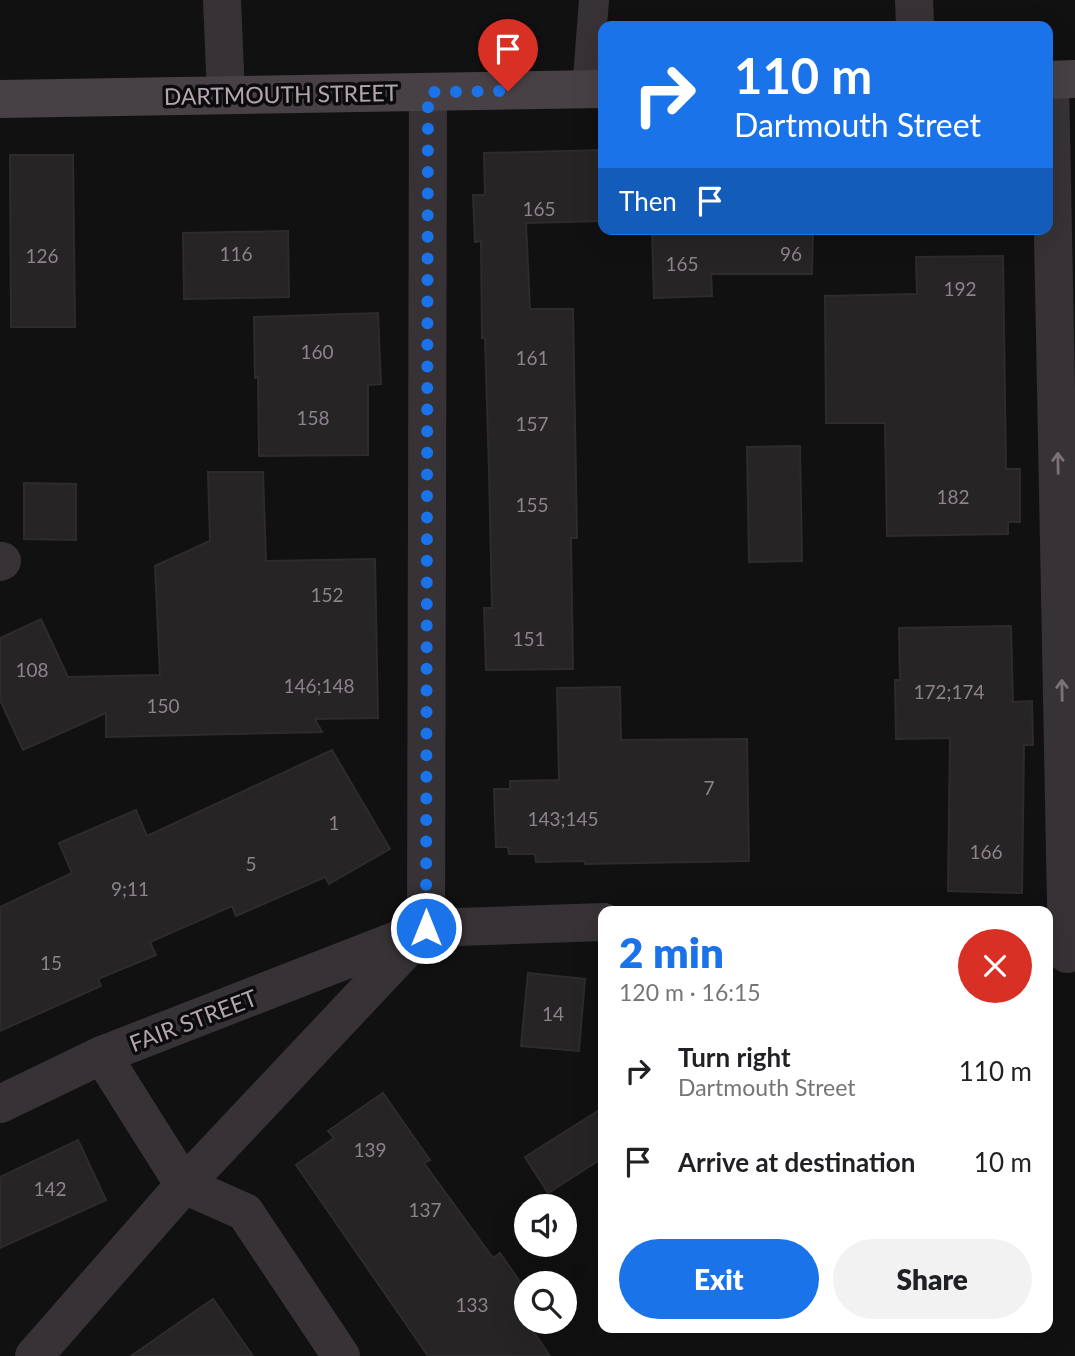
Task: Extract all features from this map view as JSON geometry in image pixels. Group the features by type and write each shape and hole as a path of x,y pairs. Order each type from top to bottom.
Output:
{"main road":[{"name":"DARTMOUTH STREET","path":"0,99 595,90"}],"street":[{"path":"222,0 226,95"},
{"path":"914,0 915,21"},
{"path":"1058,80 1063,955"},
{"path":"34,1356 184,1185 426,928 428,92"},
{"name":"FAIR STREET","path":"184,1185 102,1055 426,928 598,922"},
{"path":"0,1104 102,1055"},
{"path":"184,1185 244,1212 341,1356"}],"lane":[{"path":"594,0 595,90"}],"building":[{"path":"598,150 598,221 526,223 530,309 573,309 577,538 571,538 573,669 486,670 484,608 492,608 489,470 485,338 482,338 481,241 475,242 473,195 485,195 484,153"},
{"path":"10,155 73,155 75,327 11,327"},
{"path":"288,231 289,297 184,299 183,233"},
{"path":"652,235 813,235 812,274 711,274 712,296 654,298"},
{"path":"1003,256 1006,469 1020,469 1020,522 1008,522 1008,534 887,536 885,423 826,423 825,296 917,294 916,257"},
{"path":"378,313 381,384 368,385 368,455 259,456 254,317"},
{"path":"800,446 802,561 749,562 747,447"},
{"path":"208,472 263,472 266,561 375,559 378,718 315,719 322,732 106,737 106,713 23,750 0,700 0,638 41,619 68,677 160,675 155,566 210,541"},
{"path":"24,483 76,484 76,540 24,539"},
{"path":"1011,626 1013,702 1032,701 1033,745 1024,745 1022,893 948,891 950,738 896,739 895,680 900,680 899,628"},
{"path":"620,687 621,740 747,739 749,861 585,864 585,861 536,862 535,854 509,854 508,847 496,847 494,789 510,789 510,781 559,780 557,688"},
{"path":"332,750 390,849 329,884 325,877 236,916 232,906 150,942 156,955 98,979 101,986 0,1031 0,907 72,873 59,843 136,810 147,836"},
{"path":"528,973 585,979 579,1051 521,1046"},
{"path":"383,1093 430,1160 424,1163 493,1258 500,1253 514,1273 514,1334 535,1334 550,1356 428,1356 296,1165 334,1138 328,1131"},
{"path":"598,1111 598,1161 548,1193 525,1157"},
{"path":"78,1140 106,1200 0,1248 0,1177"},
{"path":"213,1299 253,1356 131,1356"}],"route":[{"path":"426,928 428,92 508,91"}]}
